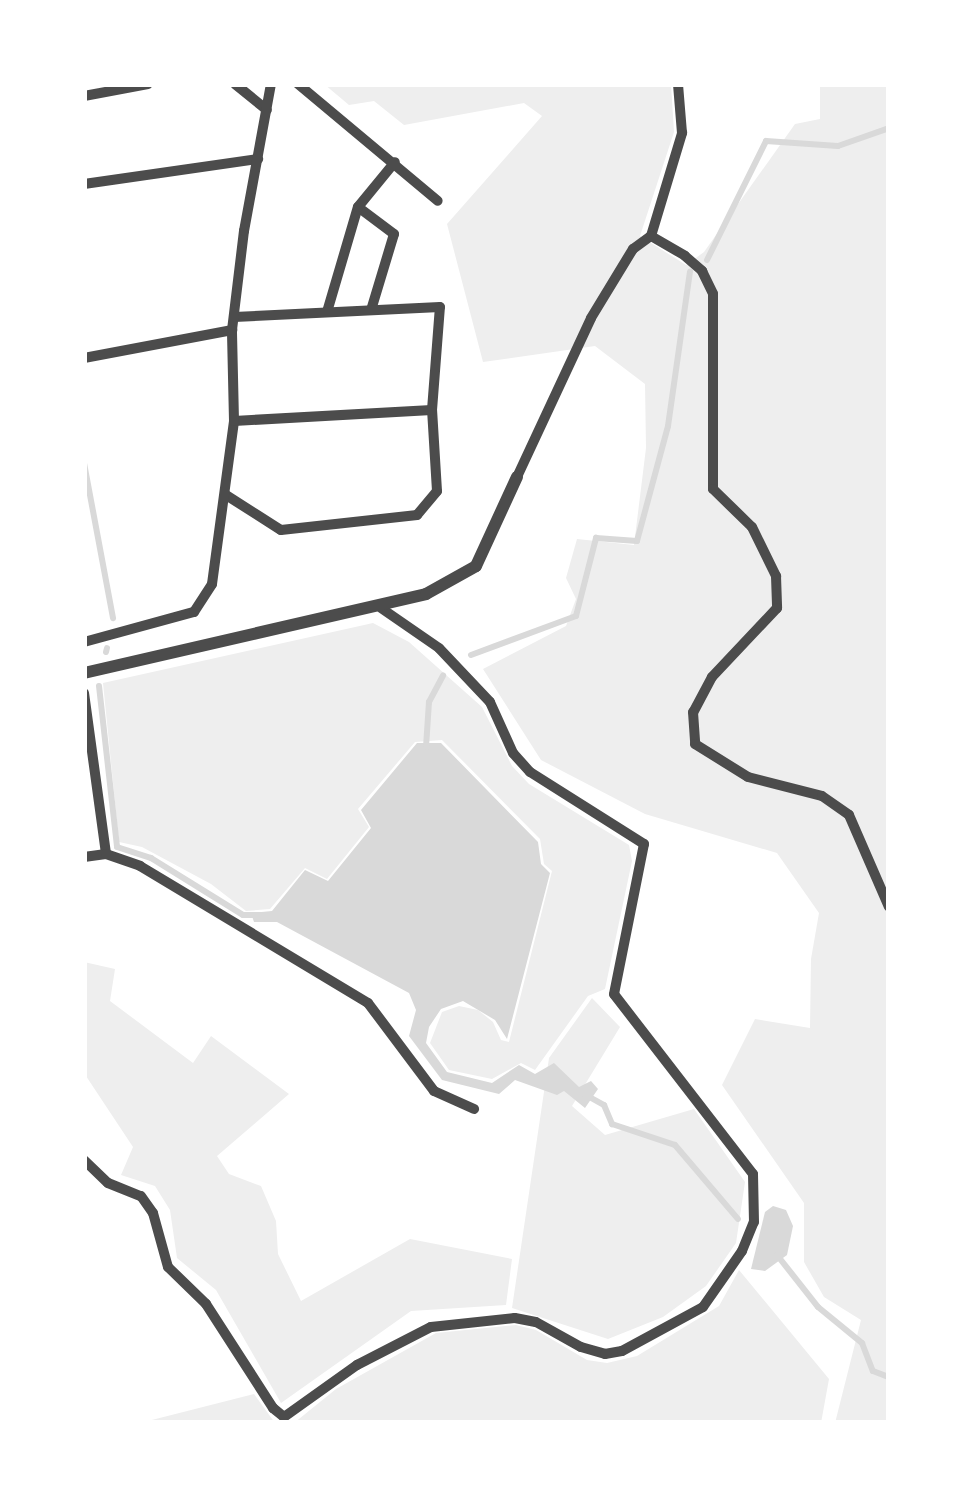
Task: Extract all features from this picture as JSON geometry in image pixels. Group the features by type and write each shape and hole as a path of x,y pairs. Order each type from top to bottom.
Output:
{"street":[{"path":"84,96 148,84"},
{"path":"235,84 267,110"},
{"path":"84,642 201,608 212,584 234,421 233,323 271,84"},
{"path":"298,84 438,201"},
{"path":"84,673 381,608 426,594 476,566 591,318 633,249 651,236 682,133 678,84"},
{"path":"84,184 258,159"},
{"path":"327,312 358,207 395,162"},
{"path":"358,207 394,234 371,310"},
{"path":"651,236 686,256 711,286 713,489 752,527 776,576 777,608 741,640 693,712 695,744 748,777 822,796 849,815 889,908"},
{"path":"84,358 233,323 327,312 440,307 432,410 437,490 418,515 281,530 226,495"},
{"path":"234,421 432,410"},
{"path":"84,1160 108,1183 141,1196 153,1213 167,1267 206,1304 273,1408 284,1417 357,1365 431,1327 515,1318 536,1322 581,1347 605,1354 622,1351 703,1307 742,1251 754,1222 753,1174 614,994 644,844 530,772 513,753 490,703 439,648 381,608"},
{"path":"84,694 90,771 106,854"},
{"path":"84,857 106,854 140,866 368,1003 434,1091 474,1109"}],"shaded area":[{"path":"324,84 671,84 674,132 640,236 686,265 704,252 795,124 820,119 820,84 889,84 889,1423 835,1423 861,1320 824,1297 804,1262 804,1203 722,1085 755,1019 810,1028 811,959 819,913 777,853 645,814 541,760 483,669 566,626 576,599 566,578 577,539 634,545 646,448 645,384 595,346 483,362 447,224 542,116 524,103 404,125 374,101 349,105"},
{"path":"373,623 409,642 482,707 512,766 529,784 629,845 632,861 605,989 588,996 535,1070 521,1063 492,1079 449,1070 430,1043 442,1012 459,1006 478,1010 493,1022 501,1040 509,1042 552,871 544,864 540,839 442,740 415,742 358,809 369,827 327,879 305,868 270,909 246,911 211,884 142,847 119,842 103,683"},
{"path":"417,743 441,743 538,842 541,864 550,873 507,1039 495,1020 463,1001 441,1009 429,1027 426,1043 447,1072 492,1083 519,1065 535,1074 554,1063 579,1087 591,1081 598,1089 585,1108 564,1091 557,1095 515,1080 499,1094 442,1080 409,1036 416,1010 409,993 277,922 254,922 251,913 272,911 305,870 328,881 371,828 361,810"},
{"path":"84,962 115,969 110,1001 193,1063 211,1036 289,1094 217,1156 229,1174 261,1186 276,1221 278,1254 301,1301 410,1239 512,1259 506,1305 411,1311 281,1403 216,1290 177,1258 170,1210 155,1186 121,1175 133,1147 84,1073"},
{"path":"592,998 620,1027 572,1106 605,1135 694,1109 745,1182 736,1243 706,1286 663,1317 608,1339 512,1308 549,1058"},
{"path":"773,1206 786,1210 793,1226 787,1255 765,1271 751,1269 765,1212"},
{"path":"739,1270 829,1379 821,1423 294,1423 336,1389 436,1333 516,1325 536,1330 587,1360 607,1363 637,1356 719,1306"},
{"path":"254,1394 275,1423 140,1423"}],"waterway":[{"path":"707,260 766,141 838,146 889,128"},
{"path":"471,655 576,616 596,538 637,541 668,426 690,272"},
{"path":"84,463 113,618"},
{"path":"106,652 107,648"},
{"path":"426,747 429,702 443,676"},
{"path":"99,686 117,847 151,858 243,915 260,915"},
{"path":"584,1094 604,1105 612,1124 675,1145 738,1219"},
{"path":"777,1255 818,1307 862,1343 873,1371 889,1377"}]}
